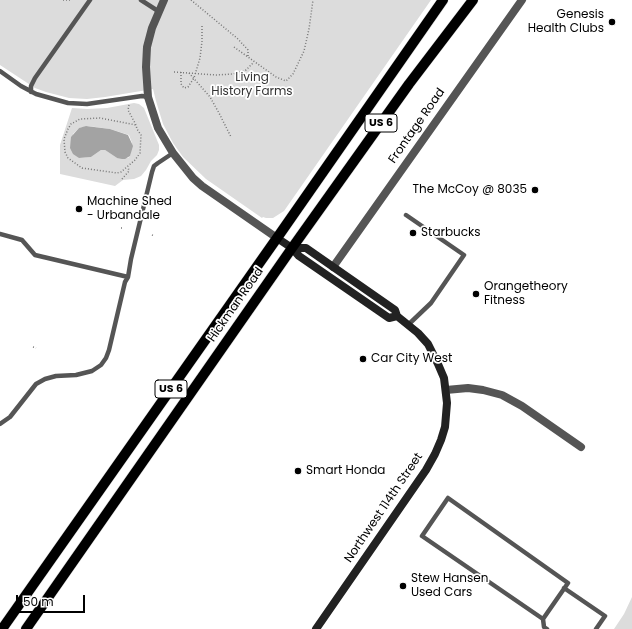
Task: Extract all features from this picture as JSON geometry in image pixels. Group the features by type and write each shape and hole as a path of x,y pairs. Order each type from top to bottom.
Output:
{"main road":[{"name":"Hickman Road","path":"2,629 444,0"},
{"name":"Hickman Road","path":"26,629 292,248 409,84 473,0"}],"street":[{"path":"164,0 152,28 147,52 146,72 148,97 158,128 173,154 184,168 202,186 278,238 292,248 299,256 389,318 397,316 395,310 306,248 292,248"},
{"name":"Frontage Road","path":"333,267 522,0"},
{"name":"Northwest 114th Street","path":"316,629 426,470 435,454 445,427 447,403 446,390 444,378 438,364 428,344 409,324 397,316"},
{"path":"446,390 468,388 502,395 522,406 581,447"}],"lane":[{"path":"32,92 31,86 35,78 90,0"},
{"path":"141,0 158,11"},
{"path":"0,71 32,92 50,99 68,103 87,104 142,96 148,97"},
{"path":"0,424 10,417 36,384 45,379 56,376 92,371 104,361 109,350 125,282 128,277 154,166 173,154"},
{"path":"406,215 464,255 431,303 409,324"},
{"path":"0,234 22,240 35,255 128,277"},
{"path":"543,619 422,536 448,498 568,582 543,619 544,627 547,629"},
{"path":"564,588 605,616 596,629"}],"path":[{"path":"63,0 71,0"},
{"path":"191,0 238,39 248,50 248,57"},
{"path":"234,47 276,77 286,81 293,74 304,51 313,0"},
{"path":"181,72 181,84 184,88 188,87 194,78 200,58 202,25"},
{"path":"174,72 216,75 233,74 246,70 254,62"},
{"path":"189,73 210,97 230,137"},
{"path":"129,103 128,110 136,125 137,129 141,135 140,153 128,167 117,173 82,168 68,158 65,152 64,139 71,124 80,119 100,118 136,125"},
{"path":"122,179 129,171 128,167"}],"green space":[{"name":"Living History Farms","path":"0,0 431,0 284,211 273,218 262,218 206,179 183,157 173,143 163,124 153,89 87,99 69,98 35,88 0,65"},
{"path":"134,103 139,104 144,108 159,145 157,155 141,176 134,179 123,180 115,186 60,174 60,145 72,108 107,108","holes":["88,126 110,129 129,135 132,143 130,156 128,158 117,158 105,150 101,150 91,157 79,158 73,134 79,128"]},
{"path":"632,597 632,629 614,629 624,614"}],"shaded area":[{"path":"86,126 110,129 128,135 133,146 130,156 125,159 117,158 105,150 101,150 91,157 79,158 73,154 70,148 71,137 79,128"}],"place":[{"name":"Genesis Health Clubs","path":"612,22"},
{"name":"The McCoy @ 8035","path":"535,190"},
{"name":"Machine Shed - Urbandale","path":"79,209"},
{"name":"Starbucks","path":"413,233"},
{"name":"Orangetheory Fitness","path":"476,294"},
{"name":"Car City West","path":"363,359"},
{"name":"Smart Honda","path":"298,471"},
{"name":"Stew Hansen Used Cars","path":"403,586"}]}
